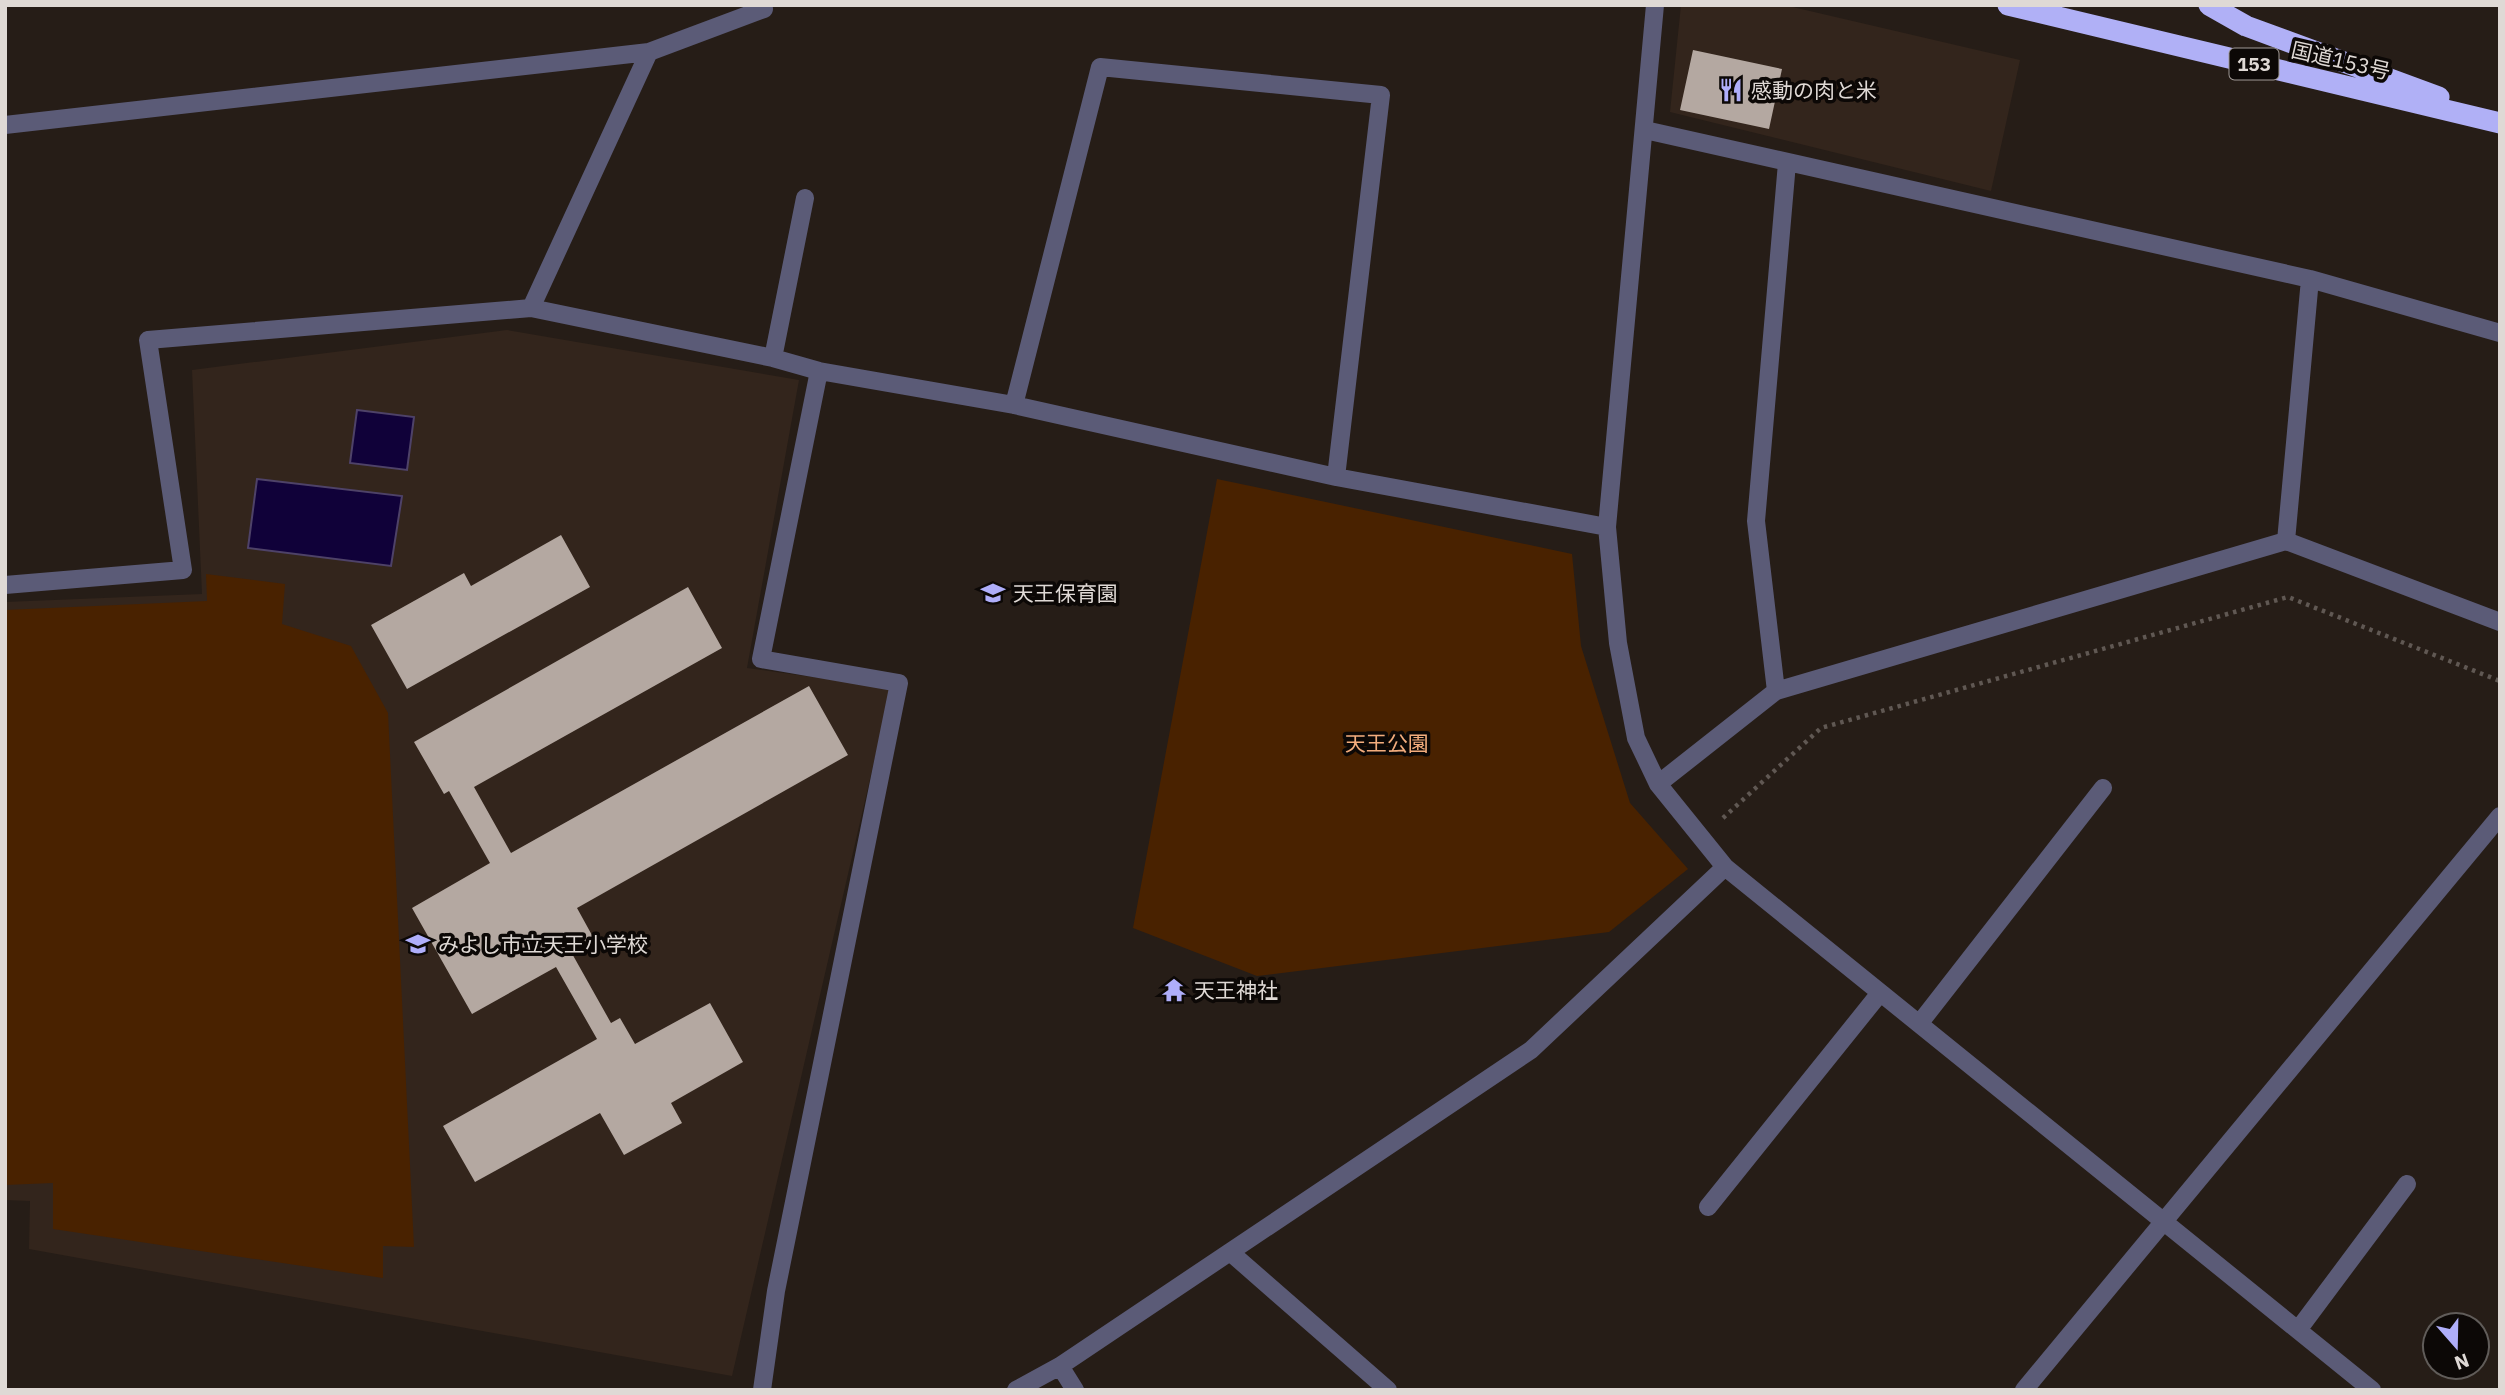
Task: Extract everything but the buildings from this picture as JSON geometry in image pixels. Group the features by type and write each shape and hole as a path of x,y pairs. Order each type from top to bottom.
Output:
{"highway":[{"name":"国道153号","path":"2008,5 2500,121"},
{"name":"153","path":"2209,5 2246,26 2500,121"}],"street":[{"path":"5,125 649,52 764,9 763,5"},
{"path":"1655,5 1606,527 1618,643 1636,738 1658,784 1725,867 2372,1390"},
{"path":"531,308 649,52"},
{"path":"1014,405 1100,68 1381,94 1336,477"},
{"path":"1645,130 2310,279 2500,333"},
{"path":"1776,691 1756,520 1787,163"},
{"path":"773,358 805,198"},
{"path":"2286,541 2310,279"},
{"path":"5,585 183,570 148,340 531,308 773,358 819,371 1014,405 1336,477 1606,527"},
{"path":"762,1390 776,1291 899,683 761,659 819,371"},
{"path":"1658,784 1776,691 2286,541 2500,622"},
{"path":"1919,1024 2103,788"},
{"path":"2024,1390 2500,816"},
{"path":"1016,1390 1060,1366 1531,1050 1725,867"},
{"path":"1708,1207 1880,993"},
{"path":"2298,1330 2407,1184"},
{"path":"1230,1252 1388,1390"},
{"path":"1060,1366 1075,1390"}],"path":[{"path":"1702,838 1821,728 2288,597 2500,681"}],"shaded area":[{"path":"1681,5 1784,5 2020,60 1991,191 1670,112"},
{"name":"みよし市立天王小学校","path":"507,330 799,380 747,668 891,688 732,1376 29,1249 30,1201 5,1200 5,602 202,594 192,370"},
{"path":"357,410 414,417 407,470 350,463"},
{"path":"257,479 402,496 391,566 248,548"}],"green space":[{"name":"天王公園","path":"1217,479 1572,554 1581,646 1630,803 1688,869 1609,932 1257,976 1133,928"},
{"path":"206,574 285,584 282,624 351,646 388,713 414,1247 383,1246 383,1278 53,1229 53,1183 5,1185 5,610 207,601"}],"place":[{"name":"感動の肉と米","path":"1731,90"},
{"name":"天王保育園","path":"993,593"},
{"name":"みよし市立天王小学校","path":"418,944"},
{"name":"天王神社","path":"1174,990"}]}
